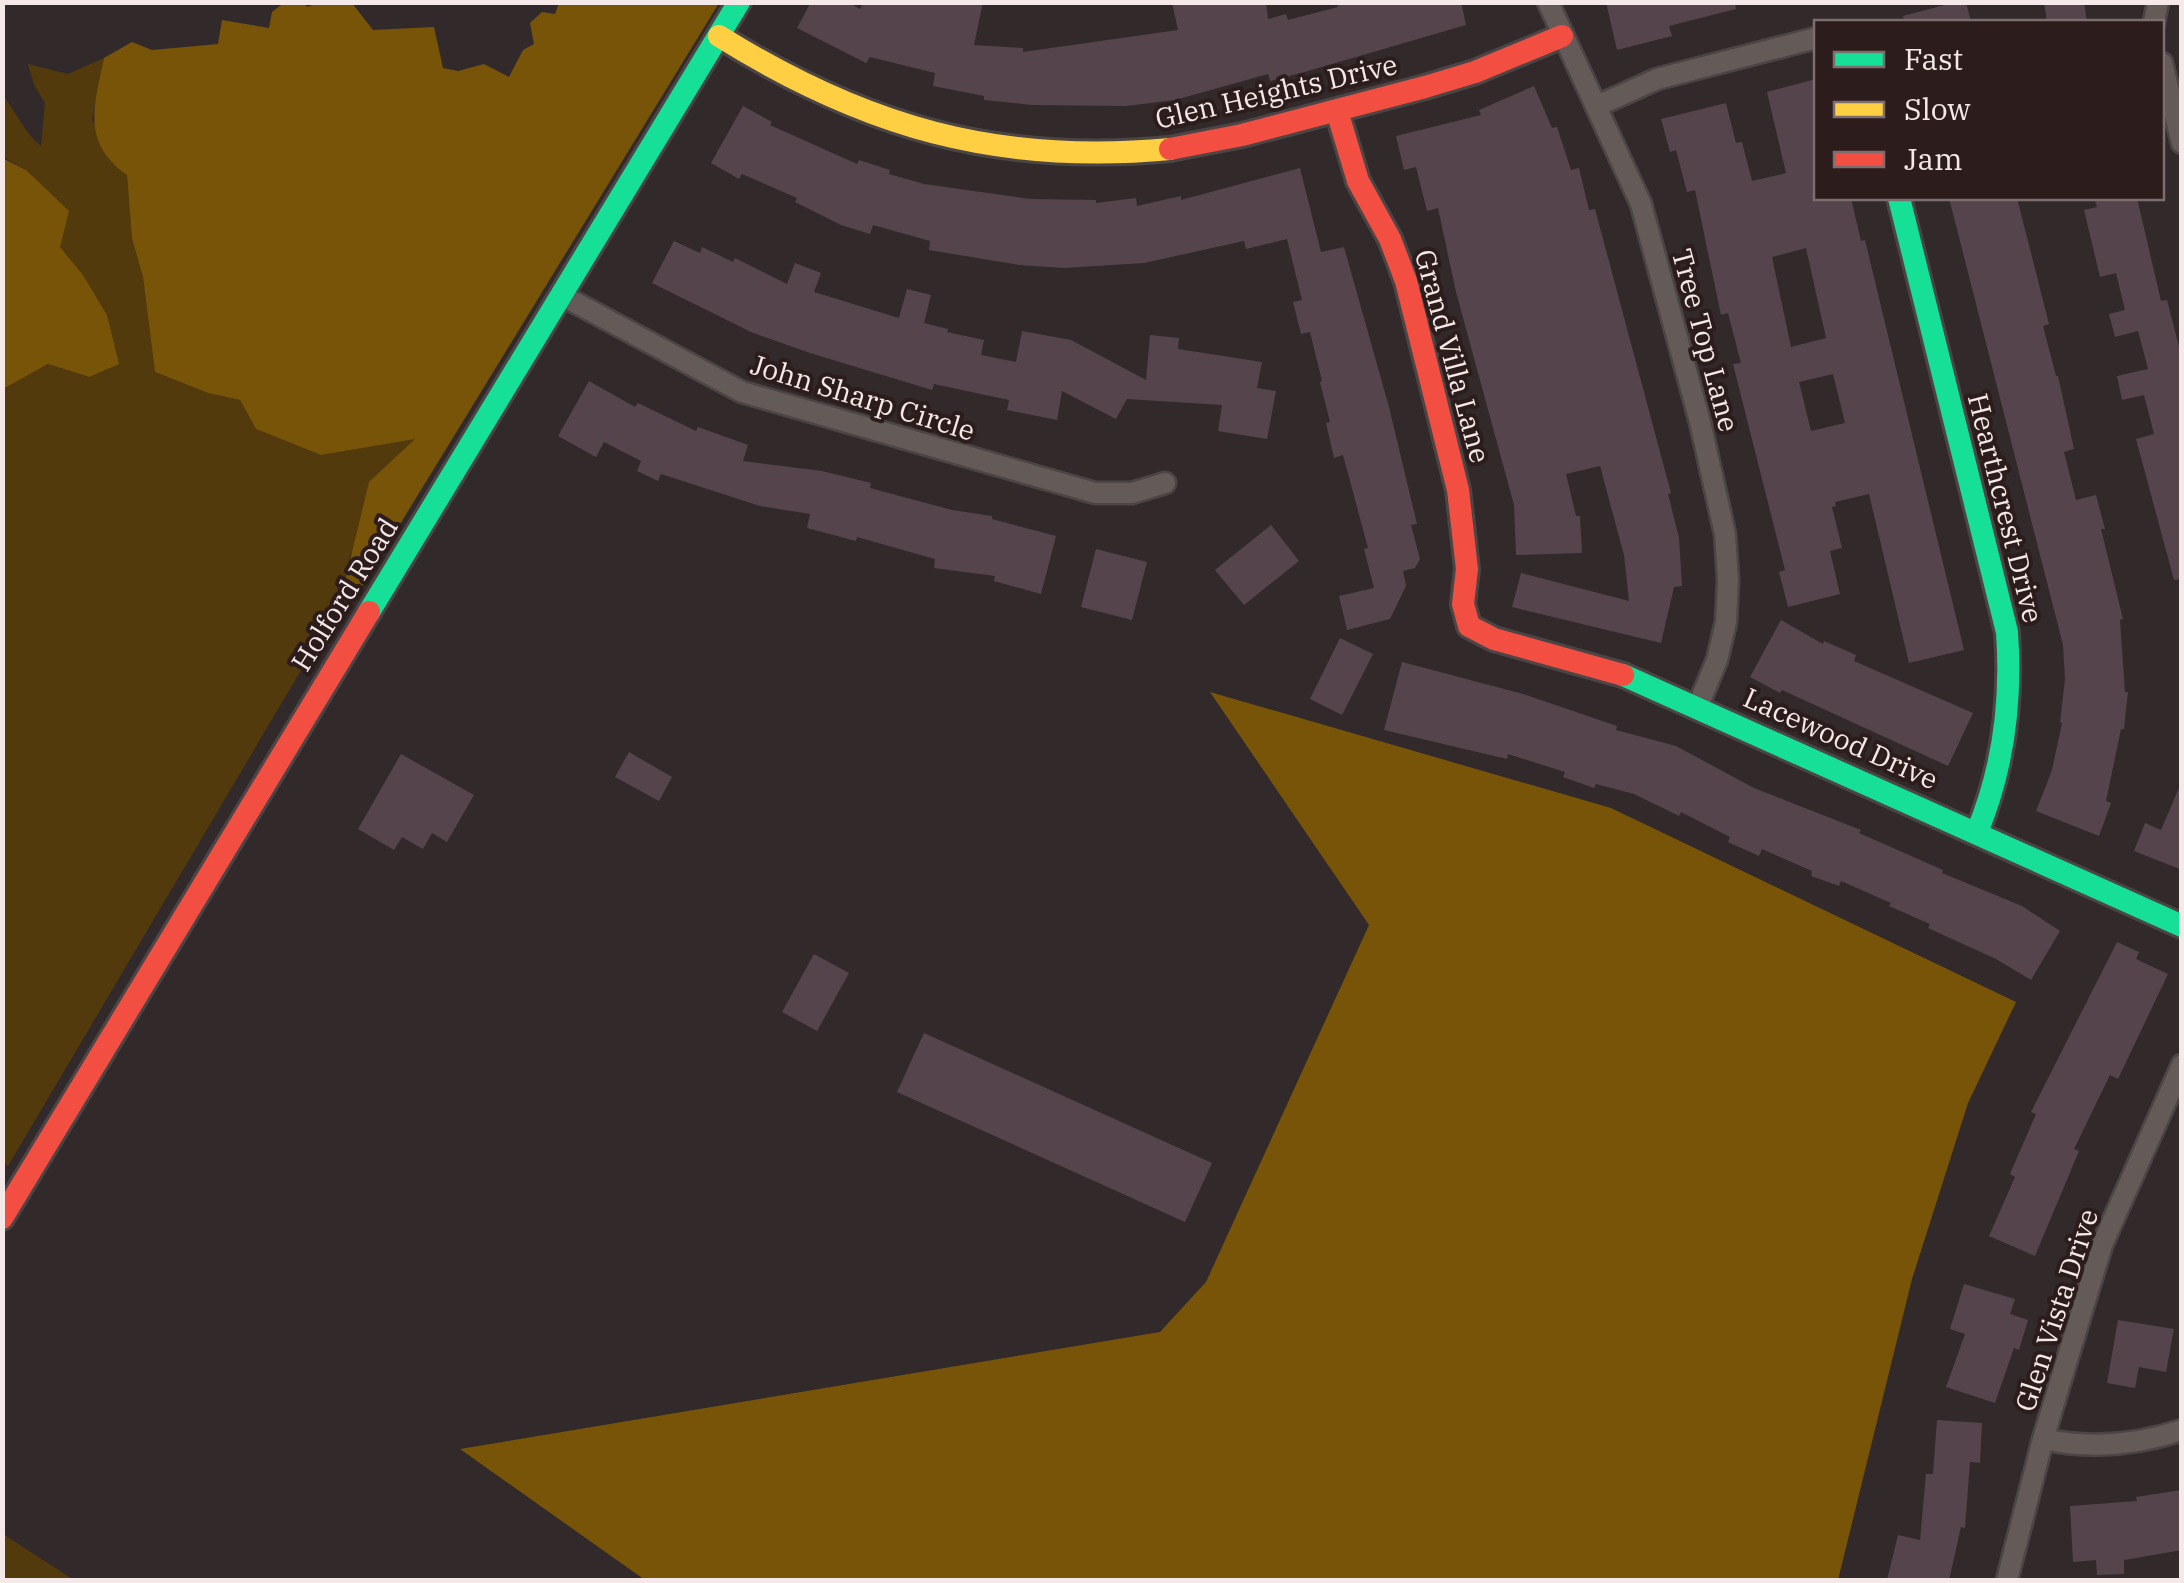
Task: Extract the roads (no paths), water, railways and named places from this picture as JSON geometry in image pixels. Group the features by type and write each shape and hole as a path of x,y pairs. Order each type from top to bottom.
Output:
{"street":[{"name":"Holford Road","path":"2,1218 739,2"},
{"name":"Tree Top Lane","path":"1548,2 1641,204 1725,534 1726,622 1717,660 1698,706"},
{"name":"Glen Heights Drive","path":"719,36 802,86 874,116 942,136 1074,154 1173,149 1337,111 1466,74 1562,36"},
{"path":"1597,106 1657,80 1814,39"},
{"path":"2164,71 2182,143"},
{"name":"Grand Villa Lane","path":"1337,111 1358,181 1390,239 1406,280 1458,490 1467,569 1463,604 1469,626"},
{"name":"Hearthcrest Drive","path":"1900,200 2007,632 2012,676 2010,712 1997,779 1977,832"},
{"name":"John Sharp Circle","path":"562,296 742,392 1096,493 1132,493 1165,483"},
{"name":"Lacewood Drive","path":"1469,626 1494,639 1632,677 2182,926"},
{"name":"Glen Vista Drive","path":"2007,1580 2043,1438 2102,1245 2182,1065"},
{"path":"2043,1438 2078,1445 2142,1441 2182,1430"}]}
